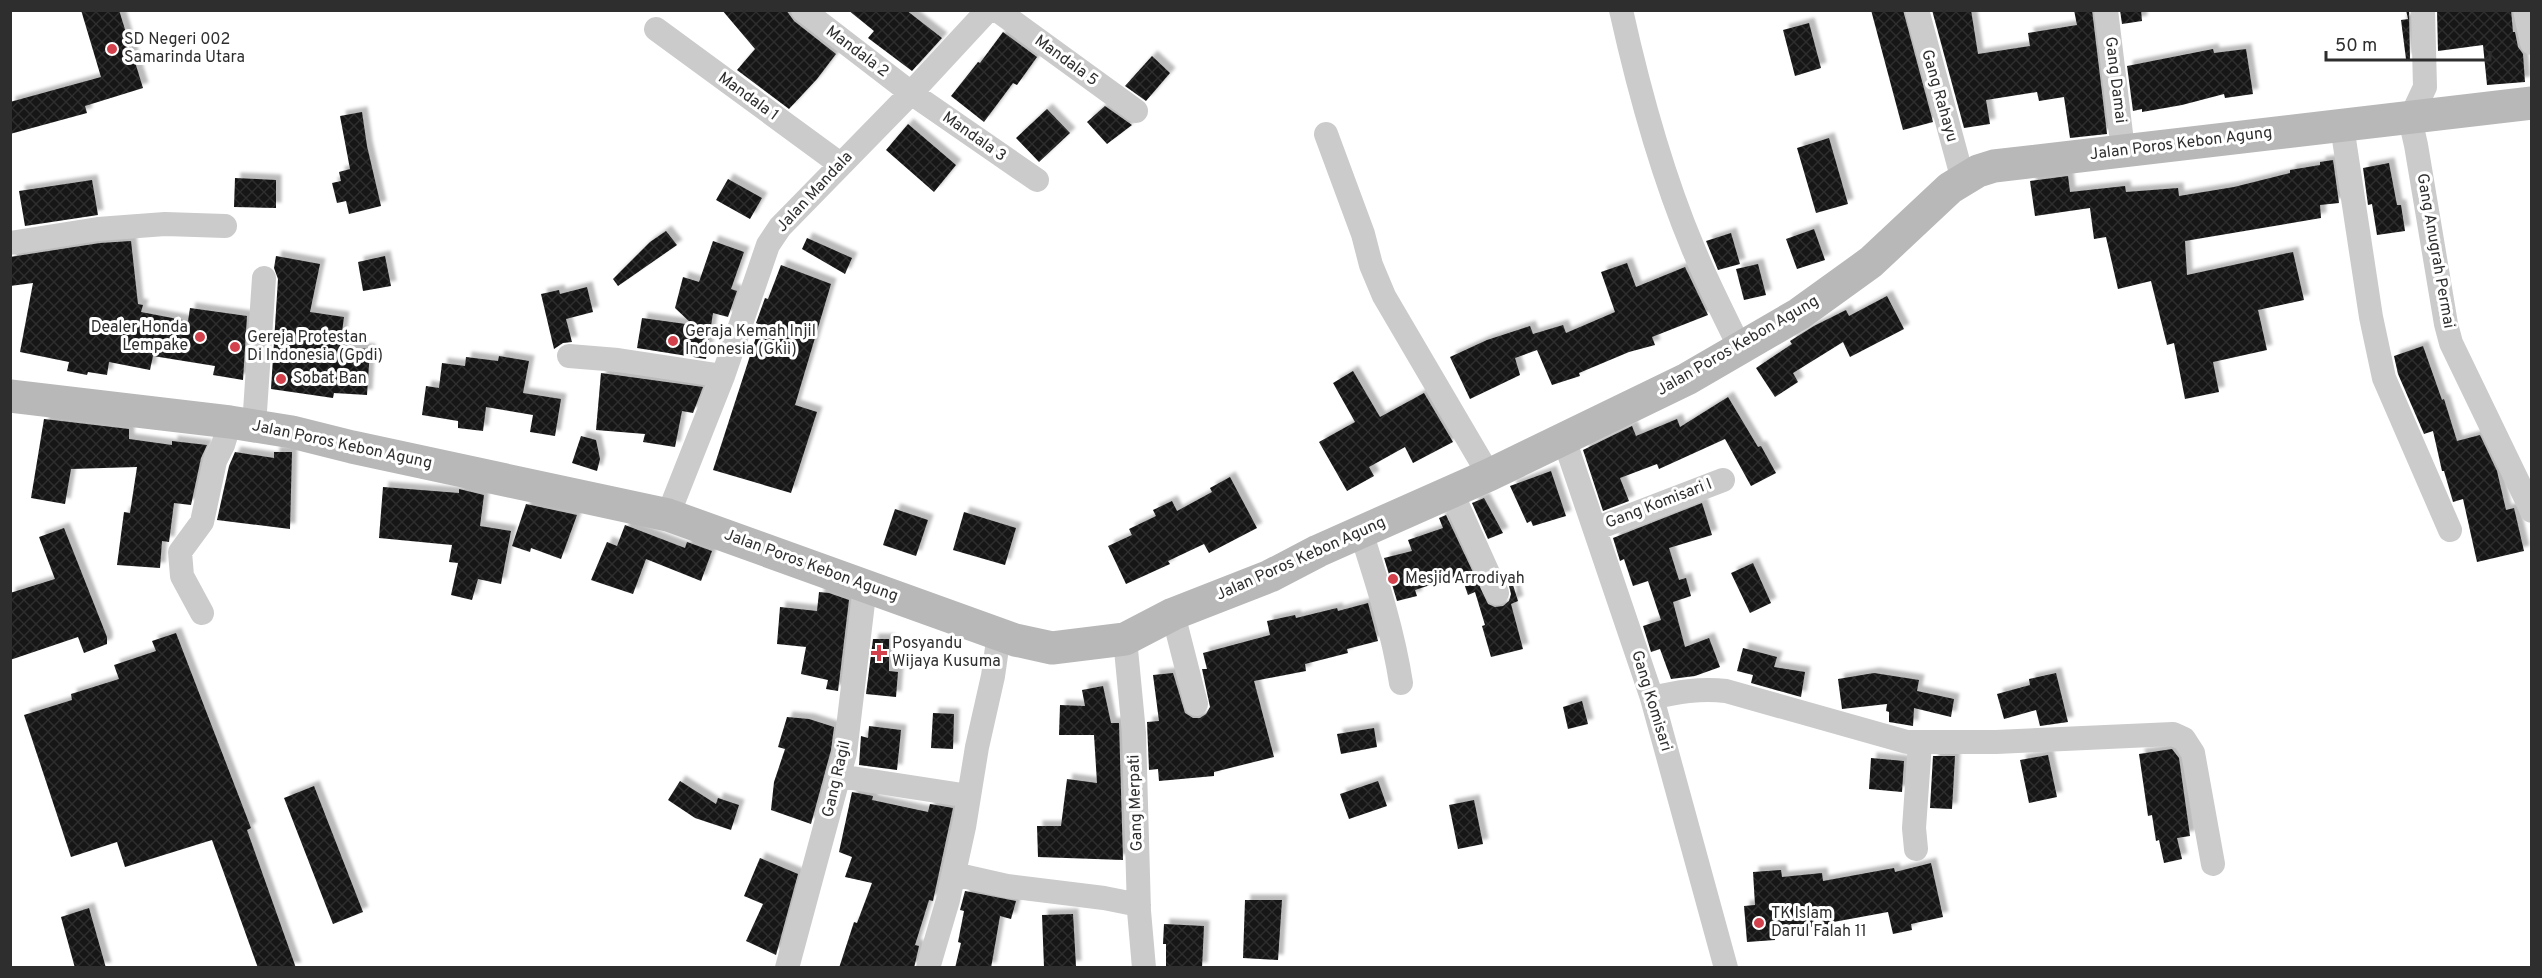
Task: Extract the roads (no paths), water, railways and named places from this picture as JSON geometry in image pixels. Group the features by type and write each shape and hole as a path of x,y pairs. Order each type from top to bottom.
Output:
{"main road":[{"name":"Jalan Poros Kebon Agung","path":"10,396 292,432 668,515 999,634 1052,648 1125,639 1173,614 1270,576 1687,379 1799,314 1871,262 1950,188 1978,171 1994,165 2410,119 2532,103"}],"street":[{"name":"Mandala 2","path":"803,10 911,93"},
{"name":"Jalan Mandala","path":"668,515 723,376 768,245 780,227 911,93 988,10"},
{"name":"Mandala 5","path":"997,10 1136,111"},
{"path":"1621,10 1636,78 1692,248 1740,348"},
{"name":"Gang Rahayu","path":"1917,10 1962,180"},
{"name":"Gang Damai","path":"2106,10 2123,150"},
{"path":"2410,119 2425,87 2422,10"},
{"path":"2525,10 2532,43"},
{"name":"Mandala 1","path":"656,29 840,164"},
{"name":"Mandala 3","path":"911,93 1037,180"},
{"name":"Gang Anugrah Permai","path":"2410,119 2451,344 2532,511"},
{"path":"2343,126 2371,317 2384,378 2450,530"},
{"path":"1326,134 1384,296 1489,474"},
{"path":"10,243 98,229 165,224 225,226"},
{"path":"202,613 182,576 180,552 202,522 215,461 223,445 242,424 264,278"},
{"path":"569,356 618,360 723,376"},
{"name":"Gang Komisari","path":"1564,439 1652,698 1726,968"},
{"name":"Gang Komisari I","path":"1595,529 1723,480"},
{"path":"1452,491 1497,593"},
{"path":"1361,532 1385,608 1401,683"},
{"name":"Gang Ragil","path":"787,968 845,753 865,586"},
{"path":"1173,614 1196,704"},
{"path":"928,968 954,874 976,747 993,676 999,634"},
{"name":"Gang Merpati","path":"1125,639 1134,733 1139,906 1144,968"},
{"path":"1652,698 1707,689 1726,692 1907,742 1996,742 2173,734 2184,739 2193,753 2213,864"},
{"path":"1916,849 1914,828 1920,742"},
{"path":"839,776 969,796"},
{"path":"954,874 1007,886 1104,898 1139,906"}],"place":[{"name":"SD Negeri 002 Samarinda Utara","path":"112,49"},
{"name":"Dealer Honda Lempake","path":"200,337"},
{"name":"Geraja Kemah Injil Indonesia (Gkii)","path":"673,341"},
{"name":"Gereja Protestan Di Indonesia (Gpdi)","path":"235,347"},
{"name":"Sobat Ban","path":"281,379"},
{"name":"Mesjid Arrodiyah","path":"1393,579"},
{"name":"Posyandu Wijaya Kusuma","path":"879,653"},
{"name":"TK Islam Darul Falah 11","path":"1759,923"}]}
